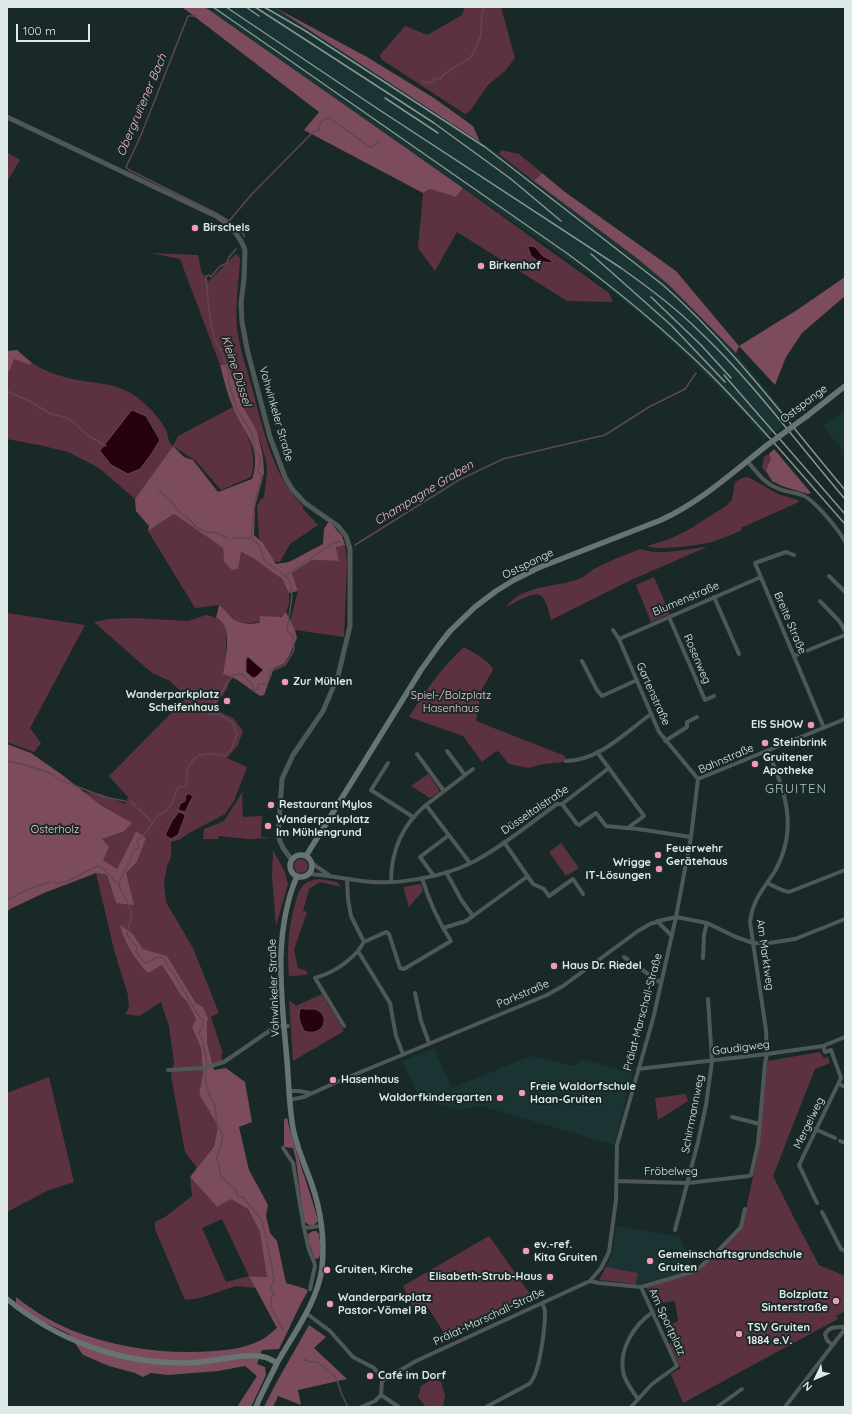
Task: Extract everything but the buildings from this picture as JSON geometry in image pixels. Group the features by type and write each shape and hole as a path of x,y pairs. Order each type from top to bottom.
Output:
{"main road":[{"name":"Ostspange","path":"306,856 420,670 438,644 463,618 496,592 528,572 660,520 701,498 845,386"},
{"path":"299,855 306,856 311,859 313,864 310,874 304,877 297,876 290,866 292,860 299,855"},
{"name":"Vohwinkeler Straße","path":"256,1407 277,1363 306,1313 316,1291 322,1270 322,1226 316,1198 294,1134 289,1091 281,941 286,910 297,876"},
{"path":"7,1299 38,1322 54,1331 75,1341 118,1355 138,1359 188,1363 255,1355 268,1358 277,1363"}],"street":[{"name":"Vohwinkeler Straße","path":"7,117 216,216 232,229 244,247 246,258 241,304 242,322 247,349 275,451 285,476 297,495 308,506 338,526 346,536 350,550 350,626 338,676 323,711 293,755 282,779 278,836 283,848 292,860"},
{"path":"747,461 762,478 776,488 802,495 812,501 840,532 845,542"},
{"name":"Breite Straße","path":"794,555 786,552 754,563 824,728"},
{"path":"829,576 845,592"},
{"name":"Blumenstraße","path":"619,638 761,577"},
{"path":"714,597 739,654"},
{"path":"820,601 840,622 845,631"},
{"name":"Rosenweg","path":"669,617 705,700 714,696"},
{"name":"Gartenstraße","path":"613,630 619,638 659,732 698,779"},
{"path":"794,656 845,635"},
{"path":"582,661 597,690 602,696 637,680"},
{"path":"566,761 578,760 606,748 651,714"},
{"path":"665,741 687,726 687,722 697,717"},
{"name":"Bahnstraße","path":"676,917 691,837 698,779 845,719"},
{"path":"447,751 465,775"},
{"name":"Am Marktweg","path":"767,1054 764,1016 750,922 757,896 767,883 780,861 784,848 788,822 786,801 782,785 768,751"},
{"path":"598,752 644,816 629,828"},
{"path":"417,754 444,791"},
{"path":"388,763 371,790 413,817"},
{"name":"Düsseltalstraße","path":"310,874 329,875 373,882 391,882 434,876 446,872 470,863 489,852 557,804 562,804 609,768"},
{"path":"391,882 391,869 395,849 400,837 413,817 426,805 473,769"},
{"path":"562,804 579,825 596,813 606,826 691,837"},
{"path":"426,805 470,863"},
{"path":"434,876 420,857 449,835"},
{"path":"504,842 533,884 544,890 549,896 573,879 584,894"},
{"name":"Düsseltalstraße","path":"313,864 329,875"},
{"path":"767,883 789,892 845,870"},
{"path":"446,872 462,901 473,916"},
{"path":"443,928 473,916 528,876"},
{"path":"344,1026 315,978 328,974 341,967 358,951 364,942 382,933 386,932 389,934 400,968 404,969 451,941 427,896 422,878"},
{"path":"347,879 351,916 364,942"},
{"path":"676,917 707,923 736,937 753,943 770,944 795,939 845,919"},
{"name":"Parkstraße","path":"290,1100 304,1097 429,1043 547,995 563,986 638,931 657,921 676,917"},
{"name":"Prälat-Marschall-Straße","path":"382,1381 416,1360 590,1281 601,1268 609,1252 616,1200 617,1145 661,984 676,917"},
{"path":"657,921 672,936"},
{"path":"703,958 704,935 707,923"},
{"path":"358,951 390,1003 396,1036 403,1054"},
{"path":"624,957 661,984"},
{"path":"415,993 421,1021 429,1043"},
{"name":"Schirrmannweg","path":"675,1230 703,1120 712,1061 708,999"},
{"path":"168,1070 212,1067 224,1062 272,1029 278,1026 286,1027"},
{"name":"Gaudigweg","path":"638,1069 823,1046 845,1037"},
{"path":"829,1044 841,1078 839,1084 845,1087"},
{"path":"823,1046 826,1052 831,1050"},
{"name":"Fröbelweg","path":"617,1181 688,1183 750,1176 758,1144 767,1054"},
{"name":"Mergelweg","path":"817,1203 798,1165 839,1084"},
{"name":"Parkstraße","path":"289,1091 299,1090 311,1093"},
{"path":"732,1117 760,1124"},
{"path":"815,1129 845,1143"},
{"path":"283,1148 293,1163 304,1228 315,1266 310,1289"},
{"path":"590,1281 641,1287 696,1271 741,1227 745,1209"},
{"path":"822,1212 841,1249 845,1251"},
{"path":"304,1228 322,1226"},
{"name":"Am Sportplatz","path":"638,1399 652,1384 678,1366 641,1287"},
{"path":"486,1407 529,1384 533,1380 538,1366 544,1327 545,1312 542,1303"},
{"path":"631,1407 638,1399 628,1384 623,1372 624,1354 628,1340 636,1327 644,1318 653,1312"},
{"path":"306,1313 330,1331 353,1357 374,1368 382,1381 381,1395 375,1401 361,1407"},
{"path":"833,1344 828,1342 824,1334 832,1327 845,1328"},
{"path":"785,1407 845,1328"},
{"path":"717,1407 742,1389"},
{"path":"381,1395 399,1407"}],"shaded area":[{"path":"206,7 274,7 501,155 638,259 670,286 736,353 791,420 765,439 744,413 693,362 653,325 602,283 334,98"},
{"path":"528,247 535,247 543,256 552,261 552,263 538,261 531,256"},
{"path":"132,410 146,416 160,440 140,469 128,474 111,465 100,451"},
{"path":"845,411 845,453 823,426"},
{"path":"248,657 263,670 253,678 246,672 246,660"},
{"path":"189,794 193,796 185,812 178,810 180,804 185,801 186,795"},
{"path":"179,812 185,816 178,835 171,839 165,835 172,821"},
{"path":"301,1008 319,1011 324,1019 324,1023 319,1030 315,1032 304,1031 299,1017"},
{"name":"Freie Waldorfschule Haan-Gruiten","path":"434,1048 452,1088 530,1056 574,1066 582,1059 633,1073 614,1145 481,1106 457,1110 420,1099 402,1061"},
{"name":"Gemeinschaftsgrundschule Gruiten","path":"616,1226 680,1237 695,1270 636,1284 638,1273 606,1267 612,1254"}],"green space":[{"path":"182,7 205,7 463,188 456,197 430,189 423,193 304,130 319,112"},
{"path":"274,7 367,57 434,98 473,126 480,142"},
{"path":"465,7 501,7 515,58 505,71 488,85 470,111 465,114 381,59 380,55 405,26 427,35 462,15"},
{"path":"501,150 519,154 542,173 534,181 499,154"},
{"path":"8,153 20,160 7,182 7,154"},
{"path":"542,173 565,192 676,271 739,346 736,353 670,286 638,259 534,181"},
{"path":"463,188 609,293 613,302 567,301 457,232 435,271 418,248 423,193 430,189 456,197"},
{"path":"150,253 198,255 201,271 208,282 236,254 240,258 236,311 237,328 264,433 283,479 303,506 303,509 318,525 290,544 280,562 272,561 259,538 257,506 260,500 264,497 267,471 266,461 257,431 241,403 228,364 220,365 180,259"},
{"path":"845,277 845,296 802,333 786,357 775,385 739,346 797,310"},
{"path":"17,350 32,363 30,365 14,359 10,370 7,373 7,351"},
{"path":"14,358 30,365 32,363 44,370 63,377 105,384 122,389 138,398 154,413 166,430 169,440 173,446 135,499 99,468 68,452 7,439 7,373 10,370"},
{"path":"228,364 241,403 257,431 263,457 264,473 255,507 254,535 262,542 276,564 289,562 323,544 324,529 329,521 342,536 345,545 336,547 339,561 312,560 292,573 298,591 289,593 282,579 256,560 241,552 238,569 232,570 224,562 223,548 174,514 148,531 149,526 136,511 135,499 173,446 184,457 193,460 218,492 252,479 255,468 253,449 227,392 220,365"},
{"path":"233,407 250,441 253,459 251,477 221,490 196,461 173,446 178,436"},
{"path":"774,449 811,493 808,494 782,486 772,481 766,470 771,459 769,454"},
{"path":"769,454 771,459 766,470 772,481 762,467 764,457"},
{"path":"748,477 778,494 798,500 799,502 741,528 742,530 709,543 670,548 647,546 672,538 688,530 726,506 732,500 735,482 742,478"},
{"path":"174,514 223,548 224,562 238,569 240,552 256,560 281,578 289,595 289,604 286,612 281,616 267,620 245,623 237,621 219,605 195,608 148,531"},
{"path":"345,545 347,562 344,637 295,630 290,622 298,591 292,573 312,560 339,561 336,546"},
{"path":"707,547 631,580 551,620 545,600 538,595 529,596 506,607 521,594 530,590 579,579 598,567 640,549 664,552"},
{"path":"654,577 670,614 651,622 636,585"},
{"path":"219,605 235,620 248,624 260,622 260,616 281,617 286,612 295,630 297,638 284,664 274,668 264,695 260,696 236,679 223,674 227,649 227,635 223,623 216,618","holes":["250,658 256,665 258,675 256,677 246,668"]},
{"path":"7,613 85,625 30,728 41,743 34,752 7,742"},
{"path":"206,615 221,621 224,624 226,633 226,652 223,674 230,677 227,689 213,709 233,718 243,731 238,745 227,758 247,767 234,801 225,814 179,840 171,842 171,857 167,866 164,883 166,902 193,948 219,1013 211,1017 223,1054 221,1055 223,1061 213,1065 207,1042 208,1018 203,1007 196,1003 167,956 143,949 133,934 123,938 162,965 180,994 188,1003 196,1019 192,1027 201,1048 203,1073 199,1094 218,1126 214,1145 197,1168 185,1152 171,1076 174,1063 169,1026 161,1002 139,1016 125,1014 129,1008 128,995 114,950 96,873 107,875 116,903 126,873 137,862 146,838 136,831 117,869 103,860 102,839 123,832 102,806 84,792 101,794 125,804 128,797 109,776 187,697 170,681 152,673 94,622 109,619 134,618 188,621","holes":["184,814 185,816 178,835 172,821 174,818"]},
{"name":"Spiel-/Bolzplatz Hasenhaus","path":"464,647 489,664 493,670 482,689 476,721 565,756 565,762 543,764 528,768 509,764 499,752 496,751 482,762 463,736 409,717 434,680"},
{"name":"Osterholz","path":"7,744 31,753 102,806 132,823 123,832 102,839 109,847 103,860 117,869 136,831 146,838 137,862 126,873 134,905 116,903 107,875 96,873 44,893 10,909 7,912"},
{"path":"428,774 439,789 439,792 430,798 411,786"},
{"path":"243,791 243,817 262,816 261,837 275,838 249,839 219,836 218,839 203,839 204,829 224,821"},
{"path":"561,843 579,868 566,876 549,852"},
{"path":"273,850 285,872 288,884 276,926 272,878"},
{"path":"298,859 304,859 308,863 308,869 304,873 298,873 294,869 294,863"},
{"path":"319,879 337,882 341,887 320,882 309,889 303,911 307,912 294,950 298,968 307,971 307,975 289,976 289,931 297,897 302,887 306,883"},
{"path":"421,884 423,891 409,907 403,887"},
{"path":"120,925 133,934 143,949 167,956 196,1003 203,1007 208,1018 207,1042 214,1070 226,1068 245,1082 252,1122 239,1127 249,1170 268,1205 266,1216 270,1233 277,1241 286,1283 308,1291 279,1349 262,1350 257,1364 265,1367 266,1375 251,1407 237,1407 257,1376 245,1366 218,1371 168,1375 151,1373 143,1377 135,1373 109,1366 83,1355 69,1334 38,1319 16,1304 16,1297 49,1319 71,1330 88,1336 124,1346 160,1351 220,1351 247,1346 260,1341 277,1328 249,1276 267,1277 260,1232 248,1209 231,1199 217,1207 190,1177 214,1146 218,1126 199,1094 203,1073 201,1048 192,1027 196,1019 188,1003 180,994 162,965 148,973 138,962 127,945"},
{"path":"322,994 344,1031 293,1061 289,1000 296,1006"},
{"path":"820,1052 824,1058 828,1057 830,1063 815,1069 773,1176 819,1265 845,1276 845,1311 836,1316 838,1319 683,1403 671,1374 681,1368 669,1344 672,1342 665,1327 678,1321 675,1301 661,1303 656,1306 646,1287 697,1273 721,1251 742,1228 758,1153 767,1061"},
{"path":"49,1077 74,1182 49,1190 7,1212 7,1093"},
{"path":"686,1094 688,1101 658,1120 655,1098"},
{"path":"287,1118 318,1221 314,1225 309,1225 304,1221 293,1148 284,1147 284,1119"},
{"path":"190,1177 217,1207 231,1198 248,1209 260,1232 268,1277 249,1276 256,1288 236,1286 200,1298 185,1300 155,1229 155,1222 165,1217 192,1196","holes":["222,1219 249,1276 226,1282 202,1228"]},
{"path":"316,1231 319,1234 321,1251 319,1258 315,1259 309,1243 308,1234"},
{"path":"489,1236 533,1298 448,1339 427,1306 415,1312 403,1286"},
{"path":"606,1267 638,1273 636,1284 599,1280"},
{"path":"309,1325 326,1337 314,1348 347,1379 298,1390 301,1405 278,1396 273,1407 264,1407 275,1385"},
{"path":"434,1378 441,1382 445,1396 443,1407 426,1407 418,1397 421,1386"}],"waterway":[{"name":"Kleine Düssel","path":"422,81 430,83 436,78 440,79 443,75 472,55 480,38 484,7"},
{"name":"Obergruitener Bach","path":"197,16 188,16 141,135 126,167 129,170 216,213 229,221"},
{"name":"Kleine Düssel","path":"244,237 236,226 229,221 252,194 312,133 319,130 320,124 324,119 329,118 369,146 372,147 379,141"},
{"name":"Kleine Düssel","path":"236,249 229,257 227,263 219,267 211,277 209,275 206,276 208,304 214,337 221,350 230,377 228,381 237,409 252,434 255,451 261,456 258,472 262,475 255,502 251,538 258,544 265,561 275,569"},
{"name":"Champagne Graben","path":"355,545 459,480 503,459 605,435 649,407 685,389 696,373"},
{"path":"7,391 31,402 51,414 67,418 87,435 106,446"},
{"path":"159,490 172,502 179,512 188,518 196,527 208,533 215,532 227,538"},
{"path":"232,538 250,538"},
{"name":"Champagne Graben","path":"286,575 333,543 340,542"},
{"name":"Kleine Düssel","path":"266,1237 262,1221 243,1197 238,1196 236,1190 221,1176 217,1158 223,1135 217,1125 215,1105 209,1094 205,1077 207,1064 203,1042 199,1033 203,1025 203,1020 198,1015 165,960 162,957 157,957 147,963 144,962 136,952 137,946 131,941 127,934 132,912 119,886 120,880 129,863 133,851 139,848 137,841 149,829 158,814 162,814 168,809 179,786 184,787 187,784 188,770 192,761 200,755 205,754 224,756 231,750 237,734 233,723 219,714 211,715 208,712 233,675 242,674 252,684 254,691 258,689 258,684 267,684 271,671 285,665 294,650 293,635 287,631 292,596 290,580 280,572"},
{"path":"7,761 50,773 60,780"},
{"path":"63,781 104,797 125,801"},
{"path":"131,801 135,806"},
{"path":"138,808 153,823"},
{"path":"54,883 66,882 93,868 101,866 119,886"},
{"path":"7,900 31,888 50,882"},
{"name":"Kleine Düssel","path":"267,1242 274,1279 271,1288 274,1295 271,1298 271,1307 283,1330"},
{"name":"Kleine Düssel","path":"304,1359 309,1362 318,1362 333,1375 348,1407"}],"railway":[{"path":"213,7 568,254 605,282 675,341 727,391 845,524"},
{"path":"226,7 641,282 690,322 738,371 845,499"},
{"path":"246,7 259,16"},
{"path":"255,7 434,123 511,179 561,221"},
{"path":"264,7 304,30 485,147 663,285 688,308 735,358 780,410 845,490"},
{"path":"385,98 438,133"},
{"path":"591,254 672,326 725,382"},
{"path":"651,297 701,345 731,378"},
{"path":"724,375 845,514"}],"place":[{"name":"Birschels","path":"195,228"},
{"name":"Birkenhof","path":"481,266"},
{"name":"Zur Mühlen","path":"285,682"},
{"name":"Wanderparkplatz Scheifenhaus","path":"227,701"},
{"name":"EIS SHOW","path":"811,725"},
{"name":"Steinbrink","path":"765,743"},
{"name":"Gruitener Apotheke","path":"755,764"},
{"name":"Restaurant Mylos","path":"271,805"},
{"name":"Wanderparkplatz Im Mühlengrund","path":"268,826"},
{"name":"Feuerwehr Gerätehaus","path":"658,855"},
{"name":"Wrigge IT-Lösungen","path":"659,869"},
{"name":"Haus Dr. Riedel","path":"554,966"},
{"name":"Hasenhaus","path":"333,1080"},
{"name":"Freie Waldorfschule Haan-Gruiten","path":"522,1093"},
{"name":"Waldorfkindergarten","path":"500,1098"},
{"name":"ev.-ref. Kita Gruiten","path":"526,1251"},
{"name":"Gemeinschaftsgrundschule Gruiten","path":"650,1261"},
{"name":"Gruiten, Kirche","path":"327,1270"},
{"name":"Elisabeth-Strub-Haus","path":"550,1277"},
{"name":"Bolzplatz Sinterstraße","path":"836,1301"},
{"name":"Wanderparkplatz Pastor-Vömel P8","path":"330,1304"},
{"name":"TSV Gruiten 1884 e.V.","path":"739,1334"},
{"name":"Café im Dorf","path":"370,1376"}],"district":[{"name":"GRUITEN","path":"796,789"}]}
